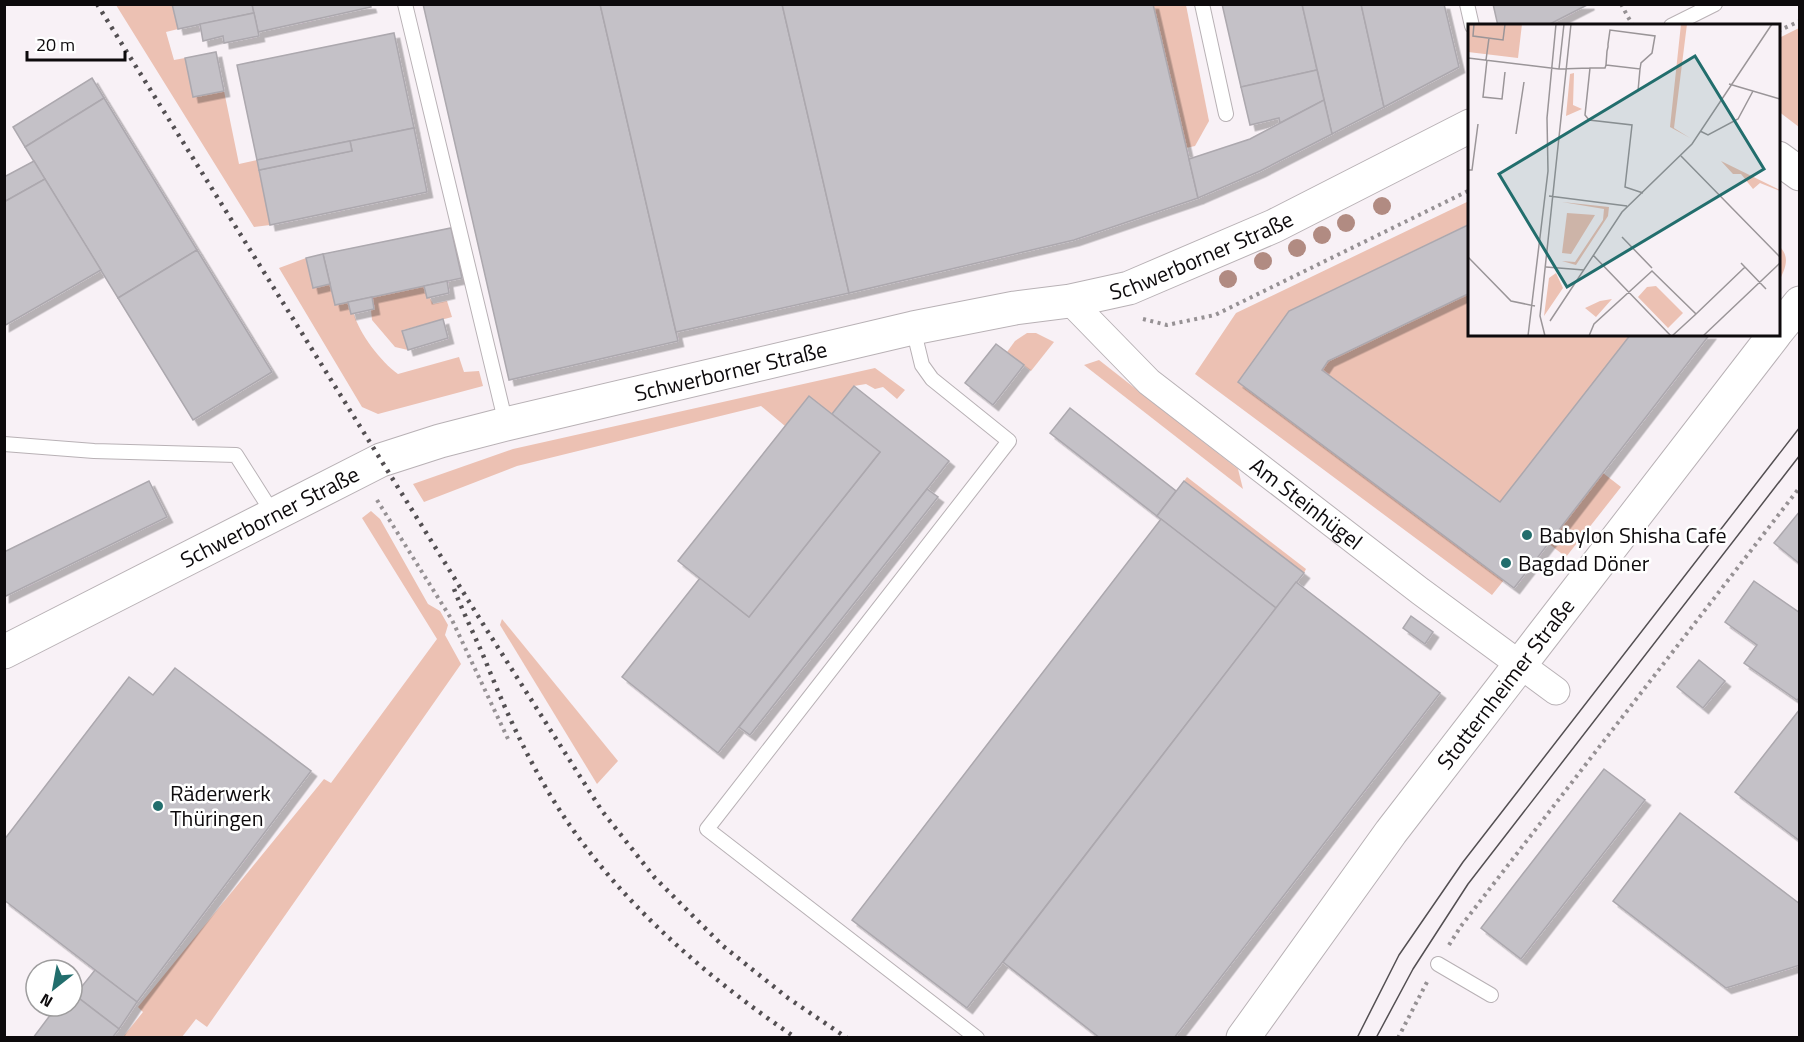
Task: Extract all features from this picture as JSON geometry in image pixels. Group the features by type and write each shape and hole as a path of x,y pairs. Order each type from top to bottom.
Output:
{"street":[{"name":"Schwerborner Straße","path":"4,652 359,471 391,457 506,424 913,328 1015,308 1070,301 1129,288 1274,226 1468,127"},
{"path":"1780,159 1800,174"},
{"name":"Am Steinhügel","path":"1070,301 1149,382 1420,591 1556,691"},
{"path":"1780,329 1800,303"},
{"name":"Stotternheimer Straße","path":"1243,1038 1353,883 1773,336"}],"lane":[{"path":"405,4 506,424"},
{"path":"1202,4 1226,114"},
{"path":"1467,4 1472,24"},
{"path":"1675,24 1715,4"},
{"path":"913,328 922,365 932,380 1009,441 707,830 977,1038"},
{"path":"4,444 94,451 236,455 274,514"},
{"path":"1438,964 1491,995"}],"path":[{"path":"1622,4 1632,24"},
{"path":"1780,31 1800,21"},
{"path":"1135,317 1167,325 1215,315 1468,191"},
{"path":"359,471 464,642 473,668 508,739"},
{"path":"1398,1038 1461,926 1800,487"}],"shaded area":[{"path":"116,5 172,5 178,29 166,32 174,60 185,58 193,97 224,91 239,164 257,160 270,225 254,227"},
{"path":"1153,5 1186,5 1209,121 1195,146 1186,148"},
{"path":"1799,28 1799,127 1780,113 1780,38"},
{"path":"1468,201 1468,224 1289,311 1238,382 1504,580 1492,595 1195,374 1236,313"},
{"path":"1780,247 1785,254 1785,268 1780,279"},
{"path":"306,258 313,288 330,284 335,305 348,302 351,314 354,314 372,347 398,374 459,357 464,372 479,371 483,386 378,414 362,407 279,268"},
{"path":"424,286 433,304 447,301 452,317 403,330 408,350 395,347 372,320 371,310 374,309 372,297"},
{"path":"1468,293 1468,336 1630,336 1500,502 1322,370 1328,361"},
{"path":"1027,333 1036,333 1054,342 1031,371 1007,352 1015,341"},
{"path":"1099,360 1238,469 1243,489 1084,365"},
{"path":"875,368 905,390 897,399 883,387 875,389 866,384 854,386 832,414 809,396 785,426 761,406 517,466 424,502 413,484 513,449"},
{"path":"1603,473 1621,487 1566,557 1548,543"},
{"path":"1187,477 1306,569 1304,573 1184,481"},
{"path":"371,511 380,519 428,604 440,611 448,625 445,635 461,664 207,1027 196,1019 182,1037 123,1037 143,1012 138,1007 324,779 331,783 437,639 362,518"},
{"path":"502,619 618,761 597,784 500,625"}],"building":[{"path":"172,4 252,4 254,13 178,29"},
{"path":"252,4 370,4 371,7 258,32"},
{"path":"423,4 600,4 678,341 509,380"},
{"path":"600,4 782,4 849,293 676,332"},
{"path":"782,4 1153,4 1198,198 1074,240 849,293"},
{"path":"1222,4 1302,4 1317,70 1241,87"},
{"path":"1302,4 1361,4 1384,107 1332,134"},
{"path":"1361,4 1444,4 1459,67 1384,107"},
{"path":"1493,4 1589,4 1550,24 1498,24"},
{"path":"254,13 259,36 224,43 223,36 203,41 200,24"},
{"path":"394,33 414,128 257,160 237,65"},
{"path":"216,52 224,91 193,97 185,58"},
{"path":"1317,70 1324,100 1280,123 1279,118 1250,125 1241,87"},
{"path":"92,78 104,98 25,147 13,127"},
{"path":"104,98 197,250 118,298 25,147"},
{"path":"1324,100 1332,134 1260,171 1198,198 1189,159 1250,139"},
{"path":"414,128 427,192 270,225 259,170 352,151 350,141"},
{"path":"350,141 352,151 259,170 257,160"},
{"path":"34,161 45,179 4,202 4,177"},
{"path":"45,179 101,270 4,326 4,202"},
{"path":"1468,225 1468,294 1328,361 1322,370 1500,502 1629,336 1708,336 1514,588 1238,382 1289,311"},
{"path":"451,228 462,278 335,305 323,254"},
{"path":"197,250 272,372 193,420 118,298"},
{"path":"323,254 330,284 313,288 306,258"},
{"path":"447,281 449,293 427,298 424,286"},
{"path":"372,297 374,309 351,314 348,302"},
{"path":"443,319 448,338 408,350 402,331"},
{"path":"996,344 1024,365 993,405 965,383"},
{"path":"854,386 949,461 718,753 622,677 700,578 749,617 880,452 832,414"},
{"path":"809,396 880,452 749,617 678,561"},
{"path":"1070,408 1176,491 1157,516 1050,433"},
{"path":"149,481 167,517 4,597 4,552"},
{"path":"1184,481 1304,573 1276,608 1157,516"},
{"path":"927,489 938,497 750,735 739,727"},
{"path":"1800,511 1800,564 1774,543"},
{"path":"1161,519 1276,608 967,1008 852,920"},
{"path":"1754,581 1800,613 1800,697 1797,700 1744,663 1757,645 1725,622"},
{"path":"1296,582 1440,693 1174,1038 1100,1038 1003,962"},
{"path":"1411,616 1433,632 1425,644 1403,628"},
{"path":"1699,660 1725,681 1703,708 1677,687"},
{"name":"Räderwerk Thüringen","path":"175,668 311,771 137,1002 84,961 84,958 80,958 4,900 4,840 129,677 153,695"},
{"path":"1800,709 1800,841 1735,792"},
{"path":"1604,769 1645,800 1521,959 1481,928"},
{"path":"1680,813 1800,904 1800,965 1726,988 1613,901"},
{"path":"95,970 137,1002 119,1029 84,1002 84,984"},
{"path":"84,1002 119,1029 112,1038 33,1038 48,1018 84,1018"}],"tram line":[{"path":"1357,1038 1399,955 1463,862 1800,427"},
{"path":"1376,1038 1413,969 1468,884 1800,455"}],"railway":[{"path":"97,4 602,811 655,878 723,946 788,998 847,1038"},
{"path":"454,589 518,736 543,783 576,834 602,868 661,931 727,987 796,1038"}],"place":[{"name":"Babylon Shisha Cafe","path":"1527,535"},
{"name":"Bagdad Döner","path":"1506,563"},
{"name":"Räderwerk Thüringen","path":"158,806"}]}
